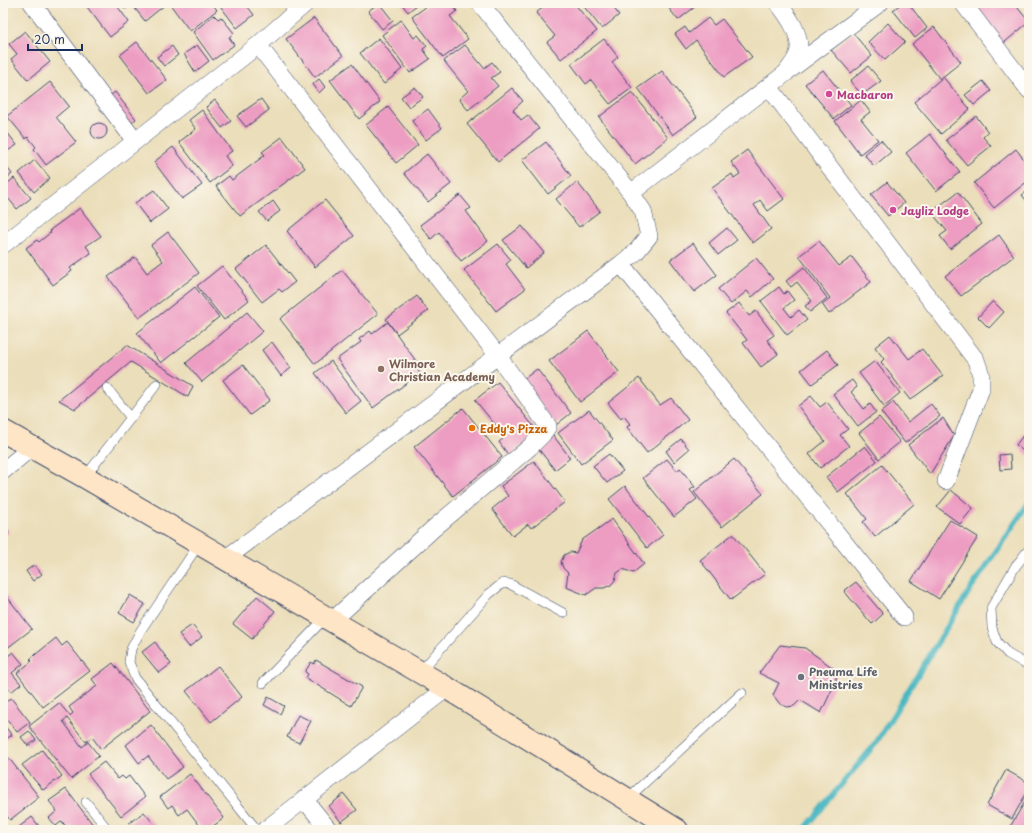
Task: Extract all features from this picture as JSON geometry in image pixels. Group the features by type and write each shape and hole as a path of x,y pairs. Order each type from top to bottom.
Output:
{"street":[{"path":"32,3 135,141"},
{"path":"3,245 258,45 306,3"},
{"path":"225,559 621,264 636,252 649,236 643,211 631,193 480,3"},
{"path":"778,3 789,18 798,39 798,54 786,73"},
{"path":"631,193 786,73 880,3"},
{"path":"963,3 1029,90"},
{"path":"258,45 498,356 548,426 543,434 329,619"},
{"path":"769,87 976,360 981,375 981,389 946,481"},
{"path":"621,264 904,617"},
{"path":"3,431 85,477 447,688 676,830"},
{"path":"3,471 32,447"},
{"path":"266,830 447,688"},
{"path":"304,799 329,830"}],"lane":[{"path":"85,477 157,384"},
{"path":"108,388 131,418"},
{"path":"199,544 141,630 131,648 129,662 135,678 258,830"},
{"path":"1029,549 1015,566 991,608 992,628 997,642 1008,654 1029,666"},
{"path":"420,672 489,594 503,583 510,584 563,613"},
{"path":"263,683 329,619"},
{"path":"627,799 742,693"},
{"path":"86,802 108,830"}],"building":[{"path":"84,3 115,3 129,22 110,37"},
{"path":"121,3 133,3 125,9"},
{"path":"136,3 166,4 145,21 133,6"},
{"path":"169,3 212,3 217,10 190,31"},
{"path":"218,3 245,3 254,15 237,28"},
{"path":"379,3 393,21 382,29 368,11"},
{"path":"401,3 419,3 408,12"},
{"path":"431,3 438,3 440,5 443,3 451,3 457,11 450,16 468,39 443,58 412,17"},
{"path":"549,3 574,3 597,31 561,59 547,42 555,36 536,13"},
{"path":"581,3 610,3 619,15 602,29"},
{"path":"665,3 700,3 678,20"},
{"path":"902,3 908,3 927,28 915,38 893,10"},
{"path":"969,3 1014,3 1029,22 999,47"},
{"path":"214,15 218,19 221,17 234,33 229,37 234,45 213,60 193,32"},
{"path":"314,18 343,56 315,77 286,39"},
{"path":"708,18 714,25 722,19 752,57 724,77 696,40 686,49 675,34 685,27 689,33"},
{"path":"401,20 414,38 418,35 427,46 423,49 430,59 410,73 382,35"},
{"path":"888,23 905,42 885,60 868,42"},
{"path":"934,27 961,62 940,79 912,44"},
{"path":"25,31 50,62 28,80 11,59 17,54 9,44"},
{"path":"853,33 872,56 851,73 831,50"},
{"path":"379,38 402,69 384,84 360,53"},
{"path":"604,39 618,57 612,62 632,88 610,104 591,80 586,84 571,64"},
{"path":"137,42 167,80 149,93 120,55"},
{"path":"197,45 209,61 195,72 184,54"},
{"path":"465,45 484,68 492,62 500,72 491,78 498,86 468,110 459,99 468,91 444,61"},
{"path":"172,46 178,55 164,66 157,57"},
{"path":"352,64 380,102 359,119 330,80"},
{"path":"868,66 881,81 862,95 850,81"},
{"path":"823,70 851,105 834,119 805,84"},
{"path":"662,71 697,117 673,135 638,88"},
{"path":"943,77 970,109 941,134 914,102"},
{"path":"319,79 325,87 319,93 313,84"},
{"path":"983,81 991,91 974,105 965,95"},
{"path":"50,82 69,106 56,117 76,142 46,165 34,149 36,147 28,137 26,139 7,116"},
{"path":"415,87 423,97 409,107 401,97"},
{"path":"512,88 523,101 513,110 521,120 528,115 539,129 498,162 467,124"},
{"path":"115,92 136,119 127,127 106,99"},
{"path":"632,92 668,138 635,164 599,117"},
{"path":"261,99 269,110 246,127 237,116"},
{"path":"215,100 231,121 222,128 206,107"},
{"path":"861,100 870,112 861,119 878,140 860,154 835,121"},
{"path":"388,107 418,145 396,163 366,125"},
{"path":"428,109 442,128 426,140 412,121"},
{"path":"202,110 232,151 225,156 232,166 210,183 179,142 196,129 189,120"},
{"path":"976,116 988,132 983,137 991,146 967,165 946,140"},
{"path":"96,123 102,123 107,128 105,137 102,139 96,139 91,134 91,128"},
{"path":"6,131 17,145 6,152 3,148 3,133"},
{"path":"930,134 960,172 936,191 906,153"},
{"path":"282,137 305,168 240,216 216,186 229,176 232,180 265,155 262,152"},
{"path":"881,140 891,152 874,166 864,154"},
{"path":"546,142 571,176 548,194 522,160"},
{"path":"173,147 202,185 182,199 154,162"},
{"path":"1016,149 1029,166 1029,180 994,208 974,183"},
{"path":"747,150 784,199 768,211 760,200 754,205 771,229 753,243 712,188 732,174 734,178 740,174 731,162"},
{"path":"427,154 451,184 428,202 404,173"},
{"path":"35,160 50,178 34,192 19,173"},
{"path":"3,162 12,174 3,181"},
{"path":"14,178 31,198 17,209 3,192 3,187"},
{"path":"577,182 600,211 579,227 556,199"},
{"path":"887,182 904,203 888,216 871,195"},
{"path":"154,190 168,209 150,223 135,203"},
{"path":"1029,190 1029,204 1022,195"},
{"path":"958,192 982,224 950,249 940,236 947,231 931,212"},
{"path":"460,195 471,208 466,211 488,241 461,261 439,232 431,239 420,225"},
{"path":"325,200 354,236 315,267 287,231"},
{"path":"273,201 280,211 267,221 259,212"},
{"path":"80,208 101,236 86,246 91,253 70,268 72,271 53,285 26,248 37,240 39,242 51,232 50,230"},
{"path":"522,226 544,253 526,268 503,240"},
{"path":"727,228 737,240 718,255 709,243"},
{"path":"168,232 199,273 139,318 108,277 135,257 147,273 163,261 151,245"},
{"path":"999,235 1014,256 961,296 945,276"},
{"path":"819,241 839,266 852,257 871,282 829,314 822,304 830,298 799,256"},
{"path":"693,243 717,275 694,292 670,260"},
{"path":"498,244 511,260 506,264 525,289 496,311 464,270"},
{"path":"266,245 295,282 282,292 279,289 262,302 236,269"},
{"path":"756,258 773,279 752,297 747,291 731,304 718,289"},
{"path":"222,266 249,300 224,320 197,286"},
{"path":"804,267 827,298 810,312 805,306 812,301 797,282 791,287 786,281"},
{"path":"342,270 378,314 315,364 280,319"},
{"path":"195,287 219,317 161,363 137,333"},
{"path":"779,287 784,294 787,291 794,300 784,308 791,317 799,310 807,320 787,335 761,301"},
{"path":"417,296 428,311 397,334 386,319"},
{"path":"993,301 1004,312 989,328 978,317"},
{"path":"739,303 749,316 756,311 774,335 767,340 778,354 761,367 743,343 747,340 726,313"},
{"path":"247,312 263,331 202,382 186,363"},
{"name":"Wilmore Christian Academy","path":"388,322 416,361 413,364 420,373 373,408 337,359 361,342 359,339 370,331 372,334"},
{"path":"588,331 619,372 580,402 549,361"},
{"path":"890,335 909,359 922,349 943,376 910,400 881,362 884,359 875,347"},
{"path":"272,342 291,368 281,376 262,350"},
{"path":"127,345 193,386 188,397 131,362 75,409 59,400"},
{"path":"827,350 838,365 812,384 801,370"},
{"path":"331,361 361,401 346,413 315,373"},
{"path":"875,361 900,393 884,406 859,373"},
{"path":"243,365 270,400 250,415 223,380"},
{"path":"537,369 571,413 556,425 521,381"},
{"path":"639,378 660,405 671,398 688,420 647,453 627,427 630,424 624,416 621,419 608,403"},
{"path":"852,380 857,387 851,392 864,409 870,404 876,412 858,426 833,394"},
{"path":"498,382 538,432 509,456 499,442 505,437 475,400"},
{"path":"811,396 820,407 827,402 848,429 840,435 849,446 820,468 809,454 825,441 798,406"},
{"path":"893,402 908,422 931,404 940,416 905,443 881,412"},
{"path":"463,408 502,457 453,496 414,447"},
{"path":"589,410 613,440 581,464 558,433"},
{"path":"879,417 900,442 879,459 859,433"},
{"path":"943,418 954,436 930,474 908,445"},
{"path":"1024,434 1029,438 1029,456 1016,445"},
{"path":"553,435 570,458 555,470 537,447"},
{"path":"681,439 689,449 674,462 666,451"},
{"path":"865,446 877,461 838,492 826,477"},
{"path":"609,454 623,471 607,483 593,466"},
{"path":"1010,454 1011,469 1000,470 999,455"},
{"path":"667,459 677,471 680,468 695,487 690,490 697,499 674,517 643,478"},
{"path":"734,459 763,494 722,527 694,492"},
{"path":"534,461 565,502 531,528 528,524 513,536 492,509 508,496 501,486"},
{"path":"882,465 914,504 875,537 863,522 867,519 847,494"},
{"path":"625,486 663,535 647,548 609,499"},
{"path":"951,490 973,508 960,524 937,507"},
{"path":"612,519 644,564 633,573 623,569 617,573 615,580 611,585 604,588 596,588 586,595 566,587 568,573 563,568 561,562 564,555 570,552 576,553 582,540"},
{"path":"950,520 978,537 939,599 911,581"},
{"path":"3,525 9,533 3,537"},
{"path":"733,534 765,574 731,600 700,560"},
{"path":"34,565 42,574 33,581 26,571"},
{"path":"856,582 883,614 872,624 844,591"},
{"path":"5,594 32,629 6,649 3,644 3,596"},
{"path":"130,595 145,604 134,622 119,613"},
{"path":"257,596 275,611 252,639 233,624"},
{"path":"192,625 202,637 189,647 179,634"},
{"path":"56,638 62,646 67,642 90,671 43,707 17,673 32,661 30,659"},
{"path":"155,642 171,664 159,673 142,652"},
{"name":"Pneuma Life Ministries","path":"780,645 805,648 836,670 836,681 821,713 800,700 794,706 787,707 780,704 773,695 779,683 759,673"},
{"path":"13,652 23,664 12,673 21,684 11,692 3,682 3,660"},
{"path":"316,660 362,687 351,706 306,678 308,674 305,672 311,662 314,664"},
{"path":"113,663 150,711 101,749 92,737 86,742 67,718 63,721 82,747 88,742 99,756 71,779 29,726 59,703 70,716 73,713 69,707 97,686 92,679"},
{"path":"218,666 242,697 211,722 186,691"},
{"path":"268,697 284,706 280,714 264,705"},
{"path":"11,698 30,722 17,732 3,714 3,704"},
{"path":"298,715 311,721 299,743 287,737"},
{"path":"3,724 12,735 3,741"},
{"path":"151,725 183,767 166,779 148,756 139,763 126,745"},
{"path":"29,731 36,740 28,746 21,737"},
{"path":"42,750 62,776 43,790 22,765"},
{"path":"8,757 39,797 10,820 3,811 3,762"},
{"path":"104,762 118,779 122,776 125,779 129,776 145,797 121,816 88,774"},
{"path":"1006,770 1029,783 1029,788 1012,819 987,805"},
{"path":"190,774 224,818 208,830 203,830 187,809 179,815 172,805 168,808 160,797"},
{"path":"66,789 97,830 75,830 71,826 67,829 62,821 56,826 49,818 57,811 49,801"},
{"path":"344,794 357,810 341,822 329,806"},
{"path":"1029,795 1029,830 1008,830"},
{"path":"144,812 158,829 161,827 163,830 134,830 129,823"},
{"path":"32,817 42,830 15,830"}],"waterway":[{"path":"804,830 876,743 968,593 1029,502"}],"place":[{"name":"Macbaron","path":"829,94"},
{"name":"Jayliz Lodge","path":"893,210"},
{"name":"Wilmore Christian Academy","path":"381,369"},
{"name":"Eddy's Pizza","path":"472,428"},
{"name":"Pneuma Life Ministries","path":"801,677"}]}
